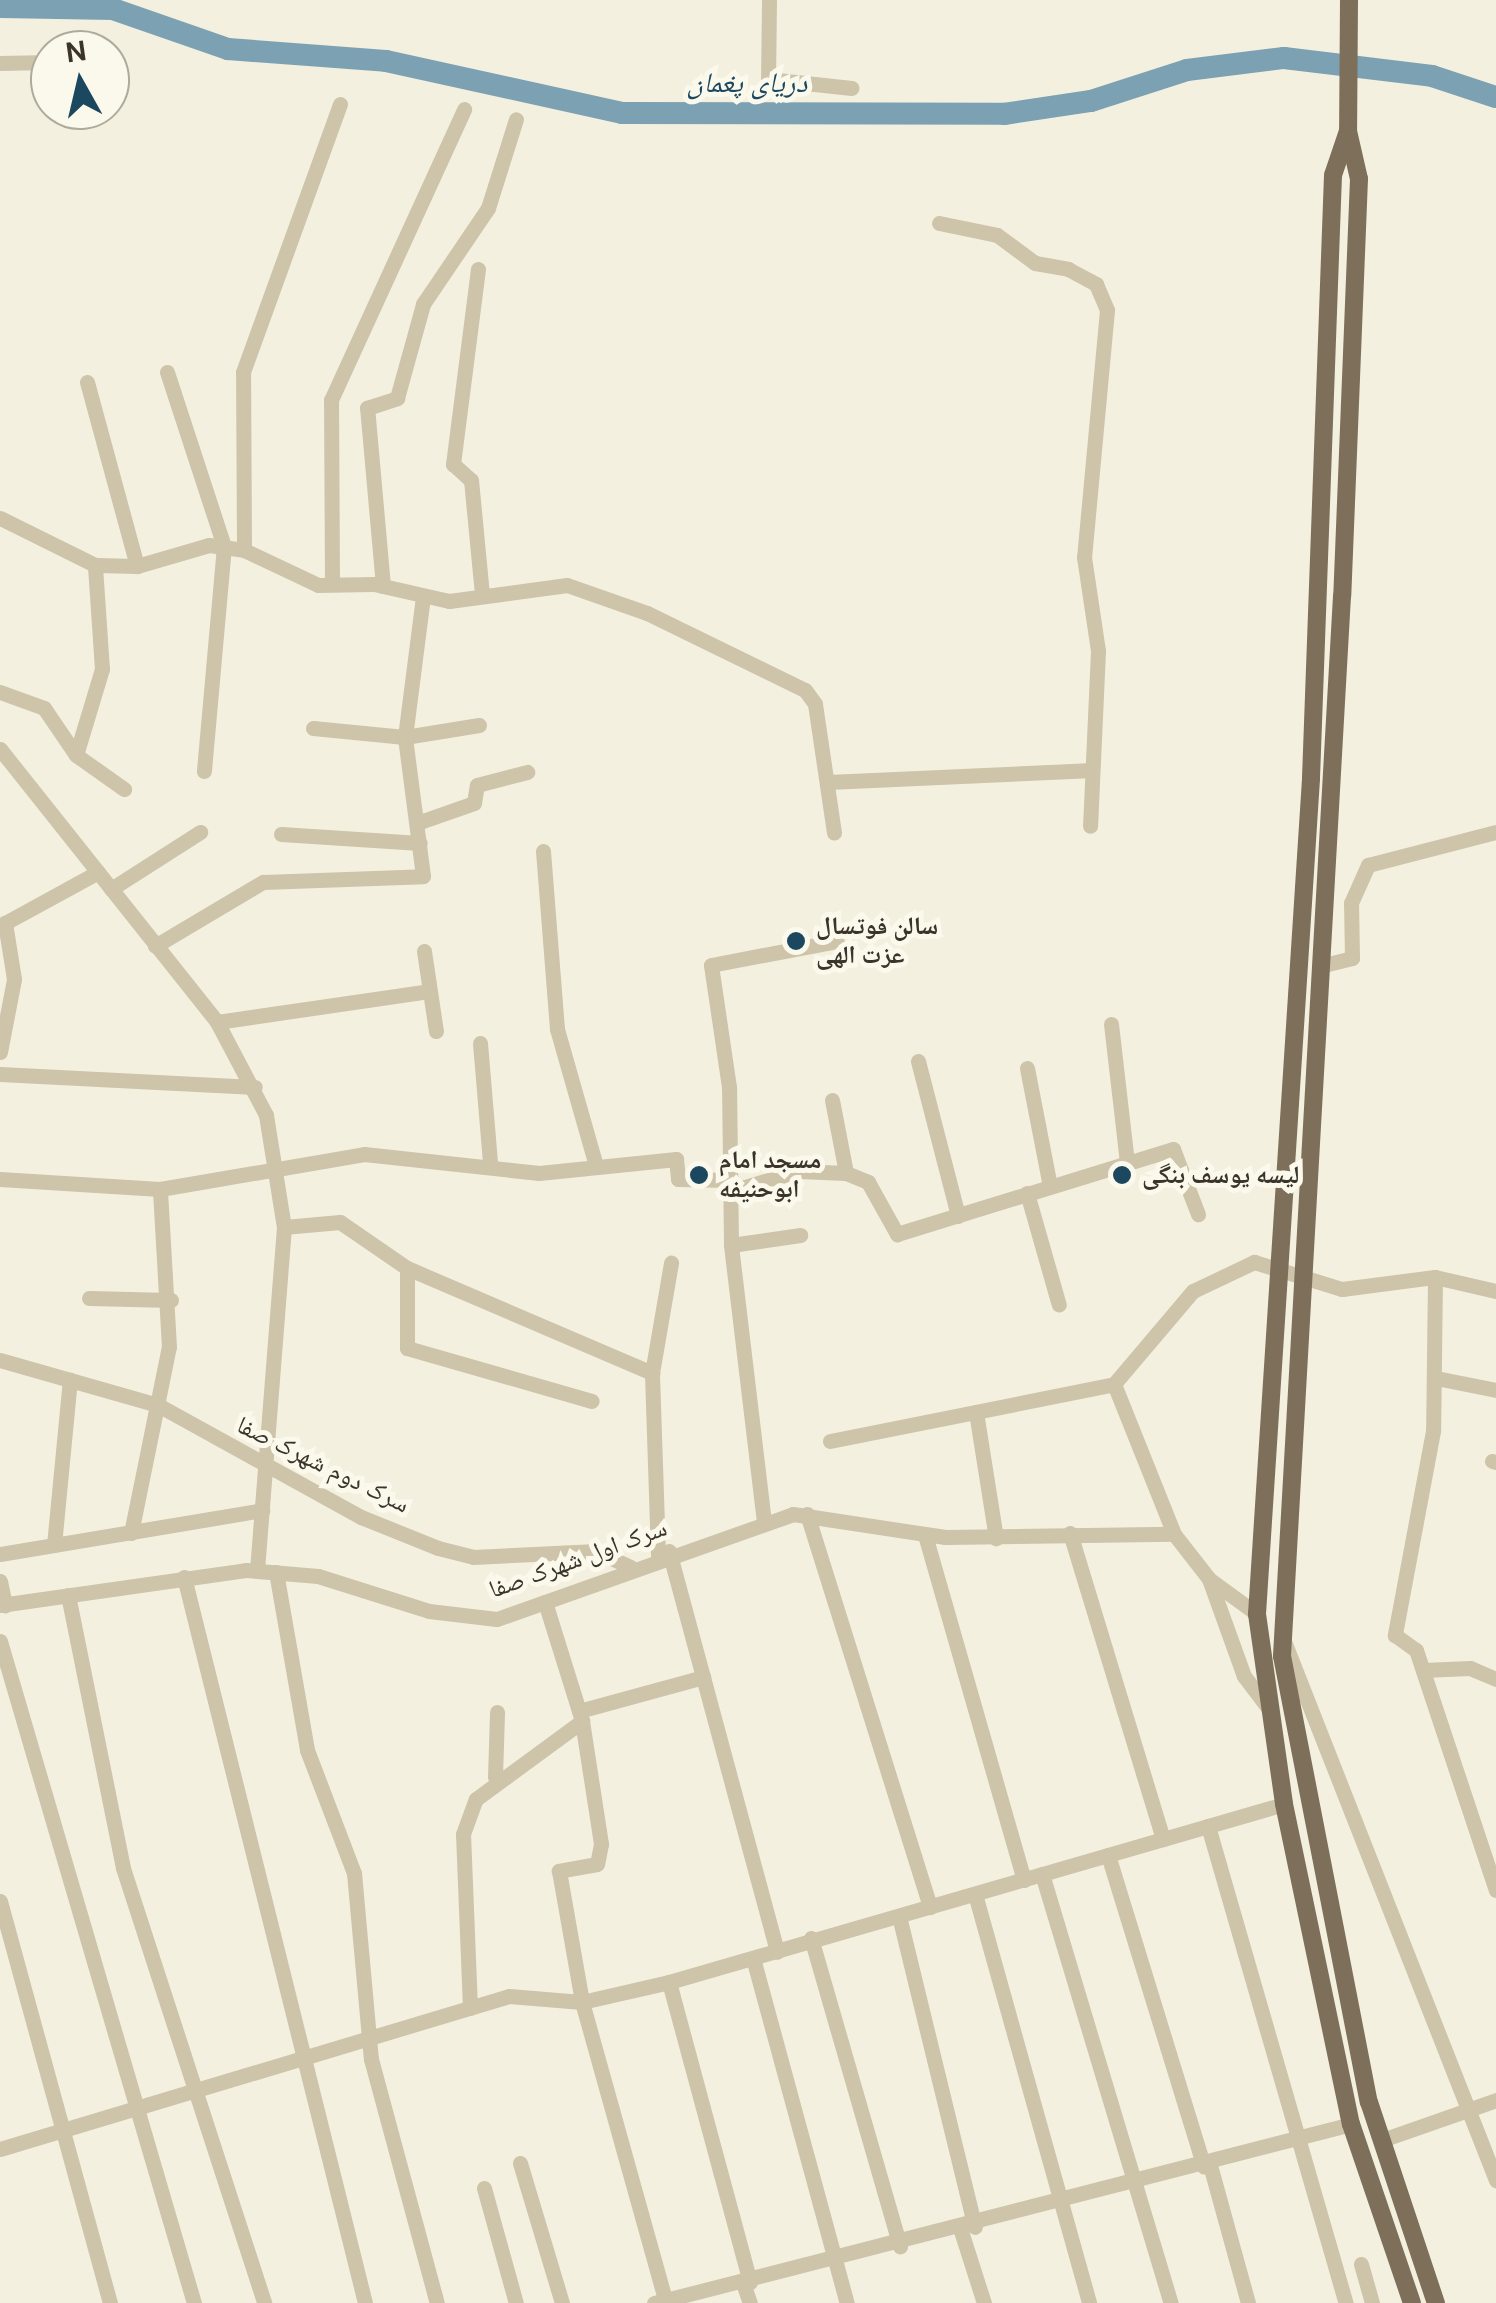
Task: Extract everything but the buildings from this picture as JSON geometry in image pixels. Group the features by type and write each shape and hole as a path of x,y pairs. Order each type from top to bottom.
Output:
{"main road":[{"path":"1349,0 1348,131 1358,179 1324,965 1282,1656 1296,1759 1382,2140 1437,2300"},
{"path":"1348,131 1332,175 1311,779 1257,1614 1266,1706 1284,1804 1351,2124 1412,2303"},
{"path":"1259,1655 1282,1656"}],"street":[{"path":"770,0 768,79 852,88"},
{"path":"0,63 30,62"},
{"path":"244,550 243,372 340,104"},
{"path":"332,584 331,400 464,110"},
{"path":"383,586 367,408 397,398 423,304 488,208 516,119"},
{"path":"939,223 997,234 1035,262 1068,269 1096,284 1107,310 1084,557 1098,651 1088,770 1090,826"},
{"path":"478,268 453,464 471,480 482,595"},
{"path":"167,372 224,546 204,771"},
{"path":"87,382 137,566"},
{"path":"0,518 95,565 137,566 224,546 244,550 295,580 383,586 423,596 482,595 567,586 789,679 816,704 834,834"},
{"path":"76,755 102,668 95,565"},
{"path":"155,946 263,882 421,877 405,737 423,596"},
{"path":"0,692 44,708 76,755 124,789"},
{"path":"313,728 405,737 479,724"},
{"path":"0,749 7,768 98,872 217,1022 255,1087 278,1164 284,1227 256,1570"},
{"path":"828,782 1088,770"},
{"path":"417,823 474,803 477,785 527,772"},
{"path":"111,889 200,832"},
{"path":"1324,965 1352,958 1351,903 1368,865 1496,832"},
{"path":"281,834 420,844"},
{"path":"543,851 557,1029 596,1166"},
{"path":"0,1052 14,979 4,923 98,872"},
{"path":"764,1522 731,1245 732,1185 711,965 837,941"},
{"path":"424,952 436,1031"},
{"path":"217,1022 428,991"},
{"path":"1111,1024 1128,1163"},
{"path":"480,1042 490,1162"},
{"path":"918,1061 958,1216"},
{"path":"1027,1068 1050,1186"},
{"path":"0,1074 255,1087"},
{"path":"832,1100 846,1173"},
{"path":"0,1179 160,1189 266,1178 278,1164 364,1154 490,1162 539,1173 676,1159 678,1179 732,1185 798,1171 846,1173 868,1182 888,1232 958,1216 1179,1150 1198,1214"},
{"path":"132,1533 158,1405 171,1300 170,1266 158,1255 160,1189"},
{"path":"1027,1193 1059,1305"},
{"path":"284,1227 340,1222 408,1268 652,1372"},
{"path":"731,1245 800,1235"},
{"path":"671,1263 652,1372 664,1553 703,1677 777,1952"},
{"path":"830,1441 1114,1384 1194,1291 1229,1268 1277,1266 1303,1278 1342,1288 1435,1278 1496,1292"},
{"path":"408,1268 407,1348 592,1401"},
{"path":"1435,1278 1436,1378 1424,1500 1395,1636 1416,1650 1496,1890"},
{"path":"90,1298 171,1300"},
{"name":"سرک دوم شهرک صفا","path":"0,1360 158,1405 362,1517 473,1558 596,1551 630,1567"},
{"path":"1436,1378 1496,1390"},
{"path":"54,1545 70,1380"},
{"path":"1114,1384 1174,1534 1209,1579 1257,1614"},
{"path":"976,1412 996,1538"},
{"path":"0,1554 262,1510"},
{"path":"807,1514 930,1907"},
{"name":"سرک اول شهرک صفا","path":"2,1605 256,1570 464,1619 544,1602 664,1553 764,1522 807,1514 925,1535 996,1538 1070,1533 1174,1534"},
{"path":"1070,1533 1163,1840"},
{"path":"925,1535 1024,1880"},
{"path":"276,1572 307,1750 354,1873 368,2045 437,2303"},
{"path":"184,1577 301,2063 365,2303"},
{"path":"1209,1579 1244,1676 1266,1706"},
{"path":"0,1581 2,1605"},
{"path":"68,1595 122,1868 198,2090 264,2303"},
{"path":"544,1602 580,1716 600,1844 597,1864 559,1871 582,2002 662,2302 968,2229 1351,2124"},
{"path":"1282,1634 1496,2180"},
{"path":"0,1641 194,2303"},
{"path":"1423,1670 1470,1668 1496,1679"},
{"path":"470,2008 463,1834 496,1776 580,1716 703,1677"},
{"path":"496,1776 497,1712"},
{"path":"0,2149 368,2045 509,1996 582,2002 669,1982 1284,1804"},
{"path":"1208,1826 1302,2138 1346,2303"},
{"path":"1108,1855 1248,2303"},
{"path":"1042,1874 1172,2303"},
{"path":"975,1894 1089,2303"},
{"path":"0,1901 67,2127 110,2303"},
{"path":"899,1916 984,2303"},
{"path":"811,1938 900,2246"},
{"path":"753,1958 847,2303"},
{"path":"669,1982 750,2303"},
{"path":"1382,2140 1496,2100"},
{"path":"520,2163 562,2303"},
{"path":"484,2188 516,2303"},
{"path":"1361,2264 1372,2303"}],"waterway":[{"name":"دریای پغمان","path":"0,7 113,9 228,49 386,61 622,113 1004,114 1091,101 1187,70 1284,58 1432,76 1496,97"}],"place":[{"name":"سالن فوتسال عزت الهی","path":"796,941"},
{"name":"مسجد امام ابوحنیفه","path":"699,1175"},
{"name":"لیسه یوسف بنگی","path":"1122,1175"}]}
